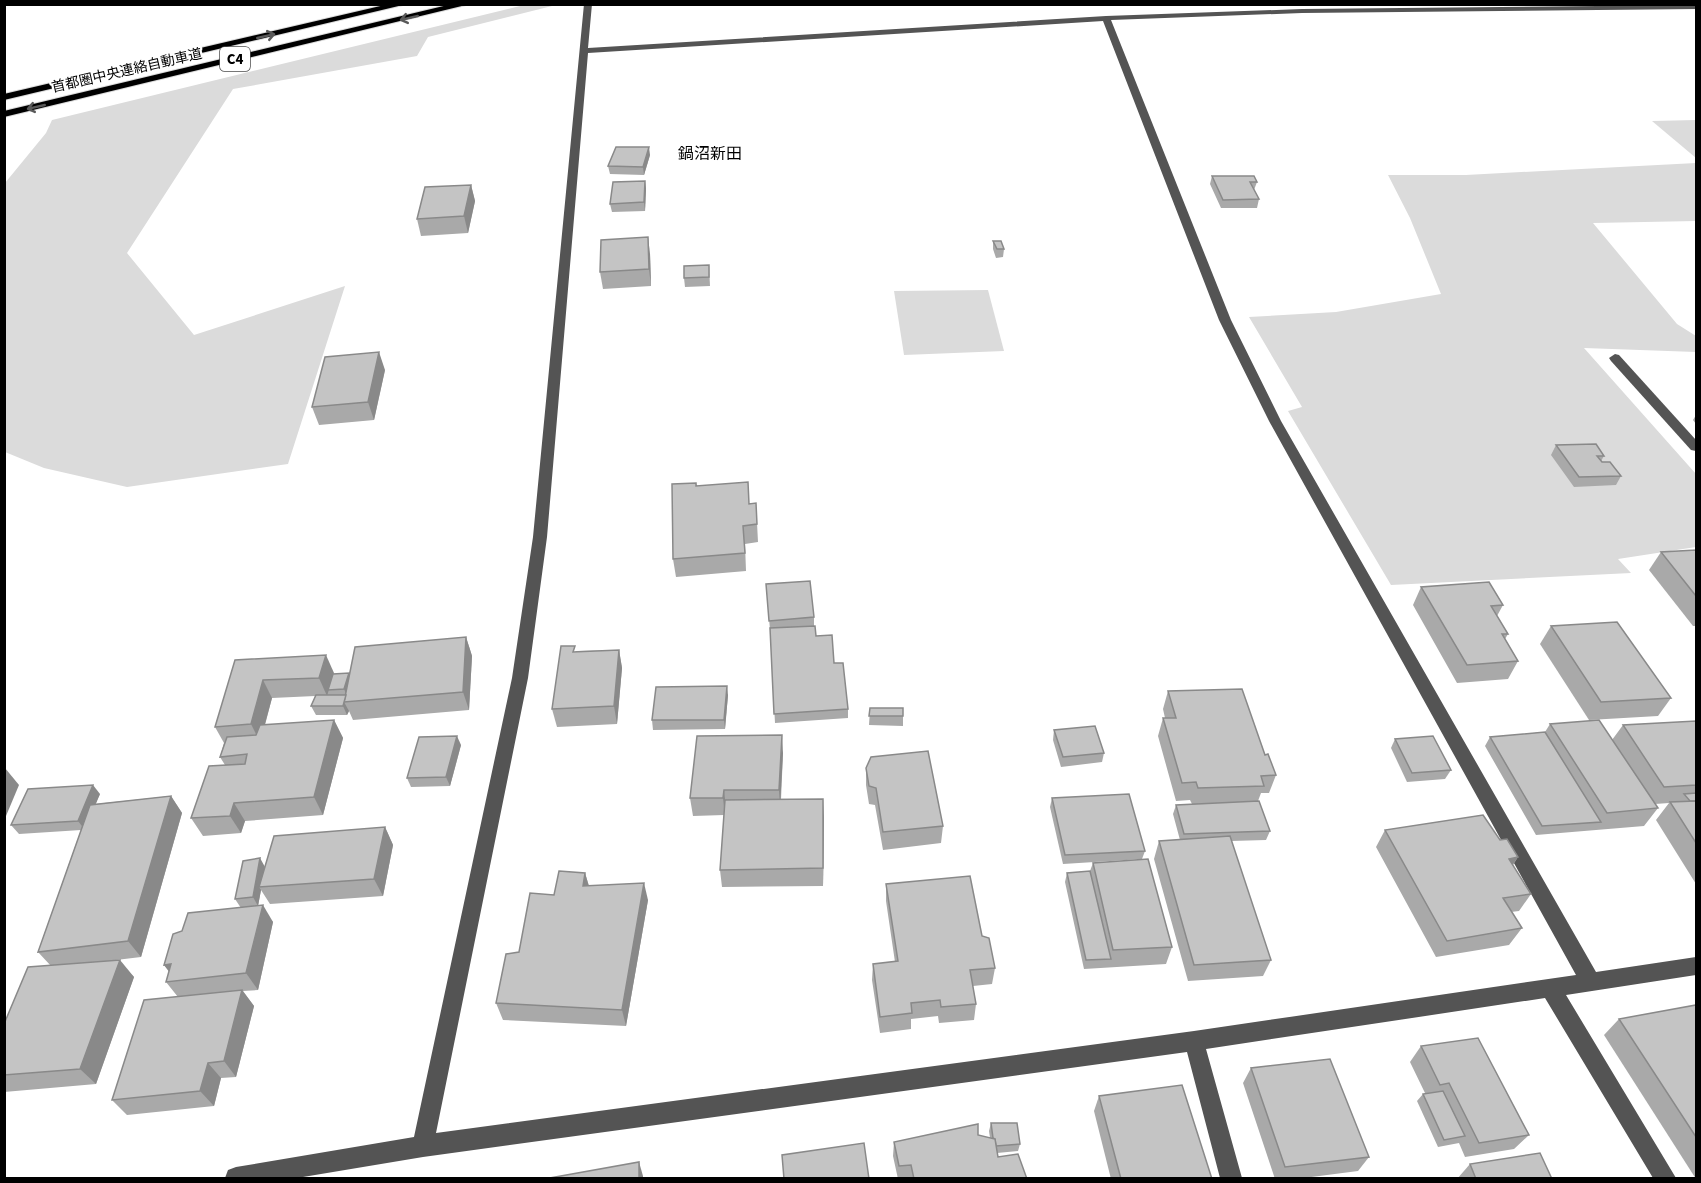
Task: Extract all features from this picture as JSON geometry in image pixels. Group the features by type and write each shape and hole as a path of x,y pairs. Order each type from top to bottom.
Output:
{"highway":[{"name":"首都圏中央連絡自動車道","path":"4,97 403,4"},
{"name":"首都圏中央連絡自動車道","path":"4,114 466,4"}],"street":[{"path":"423,1146 520,678 540,537 588,4"},
{"path":"582,51 1106,18 1314,10 1696,7"},
{"path":"1106,18 1225,320 1275,421 1591,982"},
{"path":"1615,358 1696,447"},
{"path":"236,1179 423,1146 1194,1041 1696,966"},
{"path":"1551,988 1665,1179"},
{"path":"1194,1041 1232,1179"}],"shaded area":[{"path":"524,5 556,5 428,37 417,56 233,89 127,253 194,335 345,286 288,464 127,487 44,468 5,452 5,183 46,133 52,120"},
{"path":"1696,120 1696,158 1652,121"},
{"path":"1696,163 1696,221 1593,223 1677,324 1696,336 1696,352 1584,348 1696,474 1696,547 1618,559 1631,573 1391,585 1288,411 1302,407 1249,317 1336,312 1441,294 1410,218 1388,175 1466,175"},
{"path":"988,290 1004,351 904,355 894,291"}],"building":[{"path":"616,147 649,147 643,167 608,166"},
{"path":"1212,176 1254,176 1257,182 1250,182 1259,199 1223,200"},
{"path":"645,181 644,202 610,204 613,182"},
{"path":"471,185 464,216 417,219 425,187"},
{"path":"648,237 649,269 600,272 601,240"},
{"path":"993,241 1001,241 1004,249 997,249"},
{"path":"709,265 709,277 684,278 684,266"},
{"path":"379,352 368,402 312,407 325,357"},
{"path":"1596,444 1604,456 1597,456 1602,462 1610,462 1621,476 1579,477 1556,445"},
{"path":"748,482 749,504 756,503 757,524 743,526 745,553 673,559 672,484 696,483 696,486"},
{"path":"1696,550 1696,596 1661,552"},
{"path":"810,581 814,617 769,621 766,584"},
{"path":"1489,582 1503,605 1491,606 1508,634 1502,634 1518,661 1467,665 1421,587"},
{"path":"1617,622 1671,698 1601,702 1551,626"},
{"path":"815,626 816,636 832,635 834,663 843,663 848,709 774,714 770,628"},
{"path":"466,637 463,692 344,702 355,647"},
{"path":"561,646 575,646 573,652 619,650 614,706 552,709"},
{"path":"326,655 319,678 263,680 251,724 215,727 235,660"},
{"path":"349,673 344,689 328,690 333,674"},
{"path":"727,686 724,720 652,720 656,687"},
{"path":"1242,689 1265,755 1268,754 1276,775 1261,776 1264,786 1198,788 1196,782 1182,783 1163,718 1176,718 1168,691"},
{"path":"316,695 346,695 343,706 311,706"},
{"path":"870,708 903,708 903,716 869,716"},
{"path":"334,720 314,797 234,803 230,816 191,818 209,766 245,764 247,754 220,757 227,737 256,735 260,725"},
{"path":"1599,720 1658,808 1607,813 1550,724"},
{"path":"1696,721 1696,785 1664,787 1623,725"},
{"path":"1095,726 1104,753 1063,757 1054,730"},
{"path":"1545,732 1601,822 1542,826 1490,737"},
{"path":"782,735 779,790 724,790 723,798 690,798 697,736"},
{"path":"457,736 446,777 407,778 419,737"},
{"path":"1433,736 1451,770 1412,773 1395,739"},
{"path":"928,751 943,826 883,832 876,788 869,786 866,768 871,757"},
{"path":"93,785 78,821 11,825 28,789"},
{"path":"1696,793 1696,801 1690,801 1684,794"},
{"path":"1129,794 1145,851 1065,855 1052,798"},
{"path":"171,796 128,941 38,952 90,805"},
{"path":"823,799 823,868 720,870 725,800"},
{"path":"1259,801 1270,831 1184,834 1176,805"},
{"path":"1696,801 1696,843 1670,802"},
{"path":"1483,815 1500,840 1507,839 1518,857 1509,859 1531,894 1503,898 1522,928 1447,941 1385,830"},
{"path":"385,827 374,879 259,887 274,836"},
{"path":"1230,836 1271,960 1194,965 1159,841"},
{"path":"260,858 253,897 235,899 243,861"},
{"path":"1148,859 1172,947 1113,950 1093,863"},
{"path":"559,871 585,873 583,886 644,883 622,1010 496,1003 506,954 519,952 530,893 554,895"},
{"path":"1090,871 1111,959 1086,960 1067,873"},
{"path":"970,876 982,936 989,938 995,968 970,970 976,1004 941,1007 940,1000 911,1003 912,1013 880,1017 873,964 898,961 886,884"},
{"path":"263,905 246,973 166,982 171,964 164,965 173,934 182,931 188,913"},
{"path":"120,960 80,1069 4,1075 4,1024 28,967"},
{"path":"242,990 224,1061 208,1063 200,1091 112,1100 144,1000"},
{"path":"1696,1005 1696,1137 1619,1019"},
{"path":"1478,1038 1529,1135 1479,1143 1449,1083 1440,1085 1421,1046"},
{"path":"1330,1059 1369,1157 1285,1167 1251,1068"},
{"path":"1182,1085 1212,1179 1121,1179 1099,1096"},
{"path":"1443,1091 1465,1136 1444,1140 1423,1094"},
{"path":"991,1123 1017,1123 1020,1144 996,1146"},
{"path":"978,1124 978,1135 995,1139 998,1157 1018,1154 1027,1179 914,1179 911,1165 899,1166 894,1142"},
{"path":"864,1143 869,1179 784,1179 782,1155"},
{"path":"1540,1153 1552,1179 1476,1179 1470,1164"},
{"path":"639,1162 639,1179 544,1179"}],"district":[{"name":"鍋沼新田","path":"710,154"}]}
